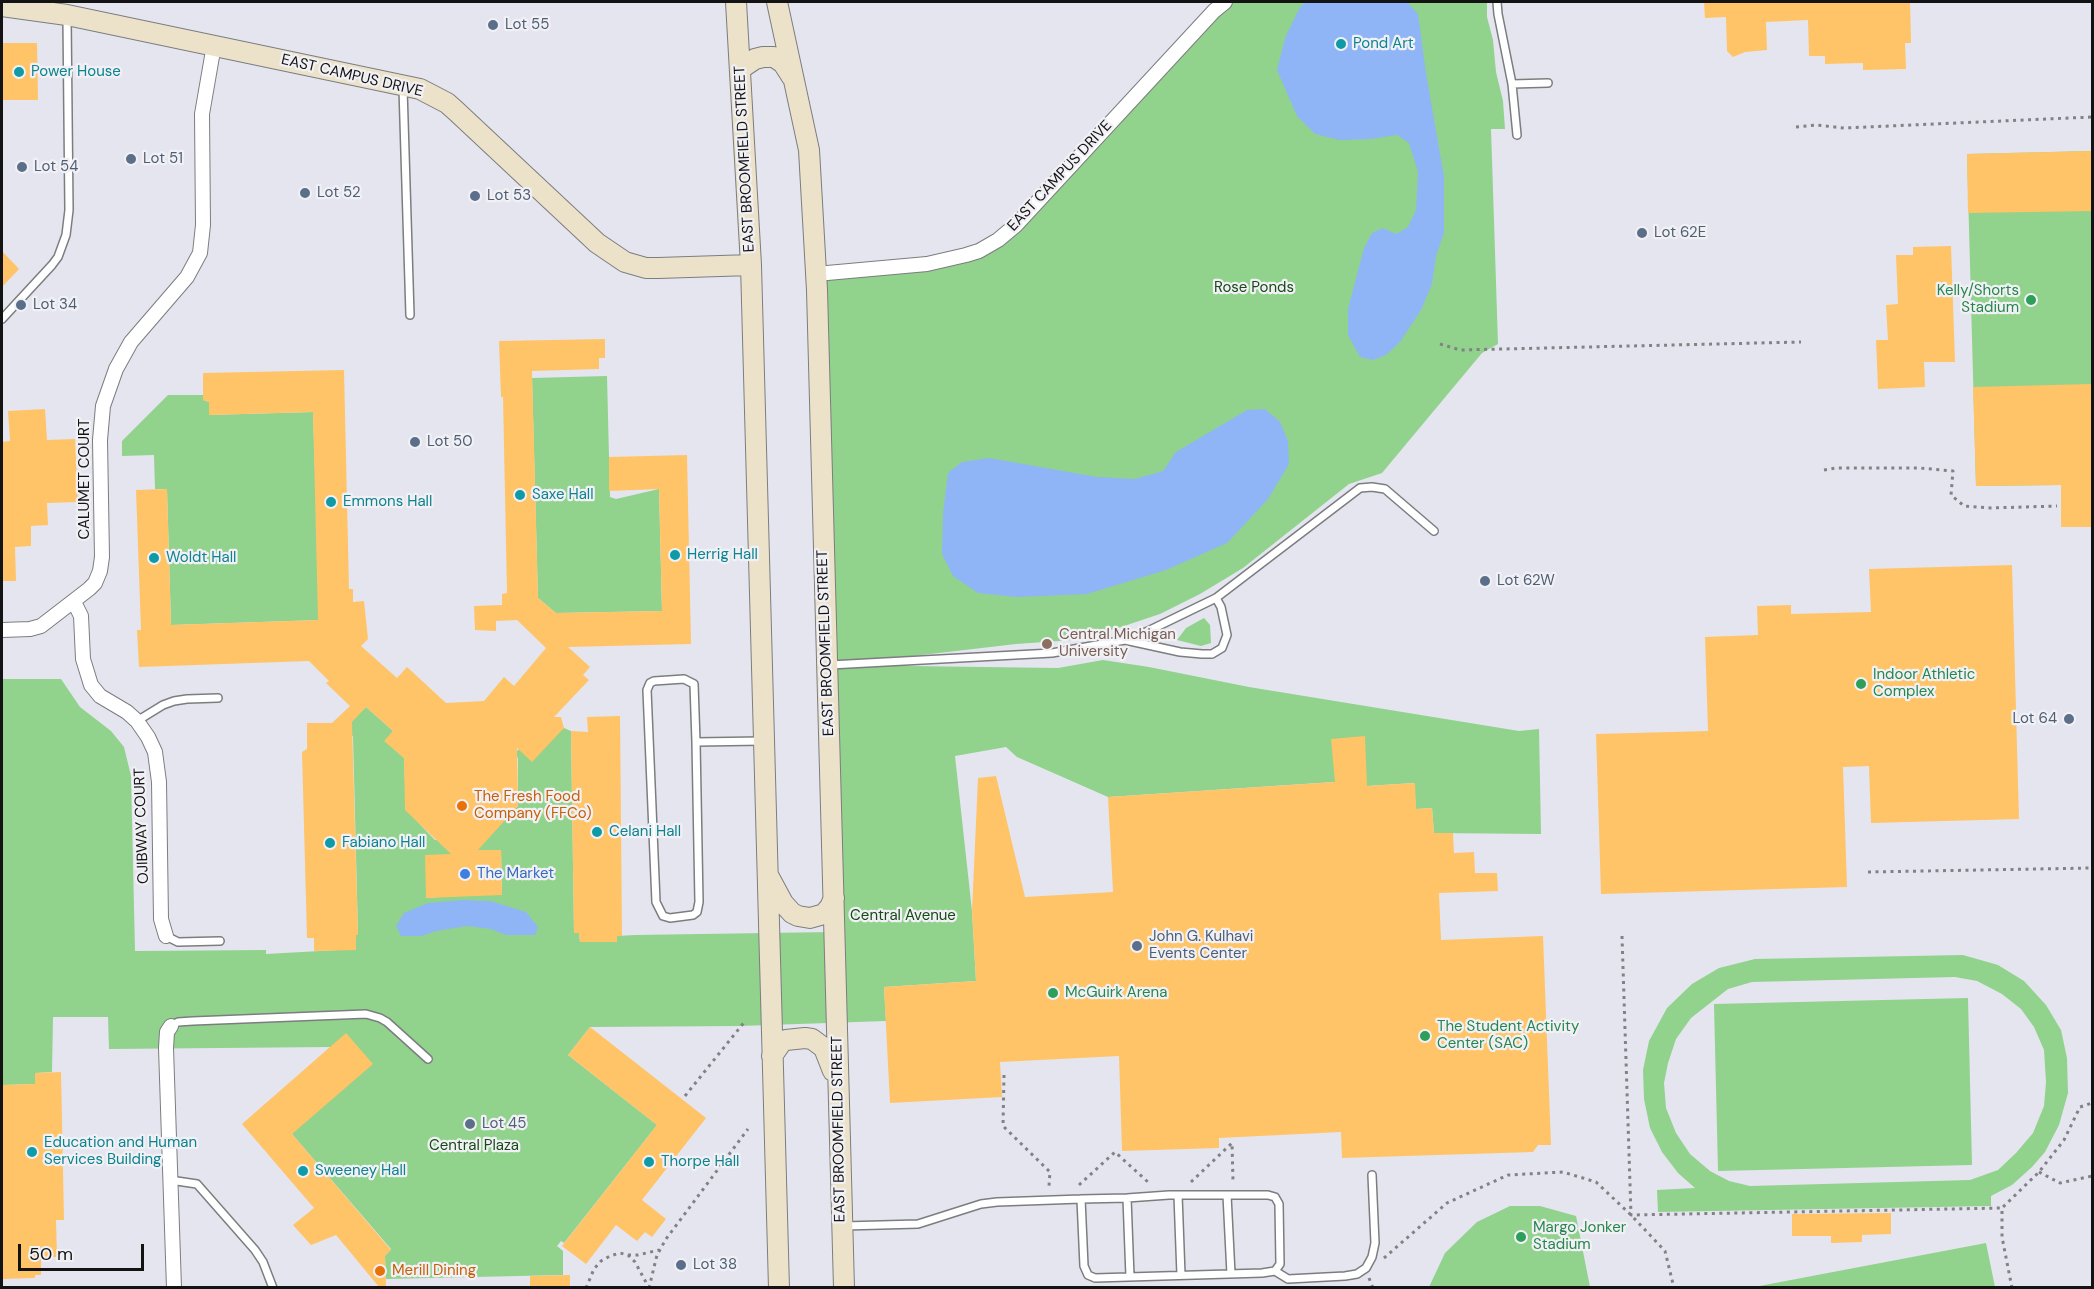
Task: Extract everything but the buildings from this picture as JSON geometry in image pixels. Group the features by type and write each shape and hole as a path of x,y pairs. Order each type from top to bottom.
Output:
{"main road":[{"name":"EAST BROOMFIELD STREET","path":"736,2 751,265 778,1287"},
{"name":"EAST BROOMFIELD STREET","path":"777,2 808,150 816,274 844,1287"},
{"name":"EAST CAMPUS DRIVE","path":"2,6 67,15 403,85 429,93 452,107 597,243 625,262 645,268 751,265"},
{"path":"741,69 755,59 774,57 783,63 795,82"},
{"path":"766,872 783,903 798,916 810,918 824,914 834,898"},
{"path":"772,1056 786,1040 797,1037 812,1039 827,1054 839,1094"}],"street":[{"name":"EAST CAMPUS DRIVE","path":"816,274 927,264 979,251 998,240 1016,225 1214,10 1225,2"},
{"name":"CALUMET COURT","path":"2,630 37,627 74,602 95,583 101,566 100,440 103,406 111,380 131,342 187,277 200,253 202,114 214,45"},
{"name":"OJIBWAY COURT","path":"74,602 81,616 83,659 91,685 100,696 127,712 137,721 152,744 158,770 161,919 166,936"},
{"path":"171,1026 167,1032 166,1048 174,1287"}],"lane":[{"path":"1497,2 1512,84 1517,135"},
{"path":"2,319 52,265 58,257 66,235 69,210 67,15"},
{"path":"1512,84 1548,83"},
{"path":"403,85 410,315"},
{"path":"827,665 1043,654 1125,640 1164,624 1216,598 1360,488 1385,489 1434,531"},
{"path":"1125,640 1180,652 1212,654 1222,648 1227,635 1221,607 1216,598"},
{"path":"684,679 694,684 696,742 698,912 693,915 670,918 663,916 656,902 647,690 650,683 684,679"},
{"path":"137,721 174,701 218,698"},
{"path":"696,742 762,741"},
{"path":"166,936 178,942 220,941"},
{"path":"171,1026 178,1022 193,1020 366,1014 387,1022 428,1059"},
{"path":"1081,1199 1084,1266 1088,1275 1095,1278 1275,1271 1288,1279 1345,1276 1357,1274 1366,1268 1372,1257 1375,1242 1372,1175"},
{"path":"170,1180 197,1184 255,1250 263,1262 273,1287"},
{"path":"842,1226 918,1224 989,1203 1178,1195 1268,1195 1275,1197 1279,1204 1280,1264 1275,1271"},
{"path":"1178,1195 1181,1275"},
{"path":"1227,1195 1231,1274"},
{"path":"1127,1198 1130,1277"}],"path":[{"path":"1796,127 1816,125 1844,128 2092,117"},
{"path":"1440,344 1460,350 1801,342"},
{"path":"1824,470 1920,468 1953,471 1951,495 1964,506 1990,508 2057,506"},
{"path":"1868,872 2092,868"},
{"path":"1622,936 1632,1215"},
{"path":"685,1096 746,1020"},
{"path":"1004,1075 1003,1126 1050,1172 1049,1186"},
{"path":"1632,1215 2002,1208 2039,1172 2064,1140 2080,1107 2092,1103"},
{"path":"649,1287 652,1270 660,1249 748,1129"},
{"path":"1191,1182 1232,1143 1233,1181"},
{"path":"1079,1185 1115,1152 1149,1183"},
{"path":"1372,1287 1366,1268 1387,1257 1447,1203 1508,1175 1563,1172 1596,1182 1632,1215 1665,1251 1674,1287"},
{"path":"2039,1172 2060,1183 2092,1176"},
{"path":"2002,1208 2002,1237 2012,1287"},
{"path":"586,1287 594,1269 610,1256 620,1253 638,1255 660,1249"},
{"path":"628,1255 635,1262 649,1287"}],"shaded area":[{"name":"Central Michigan University","path":"2,2 2092,2 2092,1287 2,1287"}],"green space":[{"path":"1227,2 1487,2 1487,17 1503,101 1505,129 1491,129 1498,344 1482,353 1382,473 1349,484 1243,568 1200,594 1160,614 1073,640 1016,644 836,665 1058,668 1103,660 1249,687 1519,731 1539,729 1541,834 1434,833 1432,808 1416,809 1414,783 1367,786 1334,782 1108,797 1017,757 1006,747 955,756 972,911 976,981 884,987 886,1021 740,1026 590,1027 568,1055 657,1125 564,1243 561,1241 557,1246 563,1251 563,1275 386,1279 385,1256 391,1249 292,1134 330,1047 109,1049 108,1017 53,1017 52,1072 35,1073 35,1084 2,1085 2,679 61,679 80,707 111,731 124,747 131,776 135,951 266,950 266,954 356,949 356,935 358,934 353,736 336,736 366,707 393,731 385,741 404,758 406,810 435,840 454,841 454,854 427,898 502,892 501,850 471,851 518,806 518,758 514,754 519,749 564,728 571,731 574,932 579,933 580,942 617,942 617,936 635,935 833,932 816,274 952,259 1016,225"},
{"name":"Kelly/Shorts Stadium","path":"2092,151 2092,527 2061,527 2061,485 1976,486 1967,154"},
{"path":"607,376 610,497 616,499 659,489 662,611 556,613 538,598 532,378"},
{"path":"168,395 203,395 203,400 209,402 209,415 313,412 320,620 171,625 167,489 155,489 154,455 122,456 122,441"},
{"path":"1204,618 1210,625 1211,643 1201,646 1177,640 1186,628"},
{"path":"1963,955 1998,965 2024,981 2046,1005 2061,1030 2067,1058 2068,1093 2059,1125 2045,1152 2012,1185 1991,1196 1991,1206 1658,1212 1657,1190 1695,1188 1678,1173 1662,1152 1650,1128 1644,1099 1643,1070 1649,1041 1667,1008 1692,984 1719,968 1755,959","holes":["1955,977 1977,981 2002,994 2021,1009 2034,1027 2044,1050 2046,1082 2044,1106 2033,1133 1998,1170 1970,1180 1750,1186 1729,1181 1710,1171 1690,1154 1676,1133 1666,1108 1664,1083 1676,1039 1691,1018 1728,989 1752,982"]},
{"path":"1968,998 1972,1165 1718,1171 1714,1004"},
{"name":"Margo Jonker Stadium","path":"1510,1206 1540,1206 1576,1216 1590,1287 1429,1287 1445,1253 1477,1222"},
{"path":"1986,1243 1995,1287 1754,1287"}],"water":[{"path":"1306,2 1407,2 1418,14 1444,177 1444,233 1436,256 1432,284 1421,310 1400,342 1386,355 1373,360 1360,357 1348,335 1348,309 1364,248 1372,233 1383,228 1396,234 1408,227 1416,210 1418,172 1409,143 1397,135 1340,140 1315,134 1297,116 1277,70 1285,38 1300,7"},
{"path":"1265,409 1280,422 1288,441 1289,464 1268,499 1227,543 1166,570 1087,594 1017,597 978,593 953,576 942,554 943,513 948,473 962,462 989,458 1097,477 1135,479 1163,471 1176,452 1247,410"},
{"path":"464,900 490,901 526,912 538,927 535,935 506,935 491,929 467,926 436,931 422,936 401,936 396,926 404,913 428,903"}],"place":[{"name":"Lot 55","path":"493,25"},
{"name":"Pond Art","path":"1341,44"},
{"name":"Power House","path":"19,72"},
{"name":"Lot 51","path":"131,159"},
{"name":"Lot 54","path":"22,167"},
{"name":"Lot 52","path":"305,193"},
{"name":"Lot 53","path":"475,196"},
{"name":"Lot 62E","path":"1642,233"},
{"name":"Kelly/Shorts Stadium","path":"2031,300"},
{"name":"Lot 34","path":"21,305"},
{"name":"Lot 50","path":"415,442"},
{"name":"Saxe Hall","path":"520,495"},
{"name":"Emmons Hall","path":"331,502"},
{"name":"Herrig Hall","path":"675,555"},
{"name":"Woldt Hall","path":"154,558"},
{"name":"Lot 62W","path":"1485,581"},
{"name":"Central Michigan University","path":"1047,644"},
{"name":"Indoor Athletic Complex","path":"1861,684"},
{"name":"Lot 64","path":"2069,719"},
{"name":"The Fresh Food Company (FFCo)","path":"462,806"},
{"name":"Celani Hall","path":"597,832"},
{"name":"Fabiano Hall","path":"330,843"},
{"name":"The Market","path":"465,874"},
{"name":"John G. Kulhavi Events Center","path":"1137,946"},
{"name":"McGuirk Arena","path":"1053,993"},
{"name":"The Student Activity Center (SAC)","path":"1425,1036"},
{"name":"Lot 45","path":"470,1124"},
{"name":"Education and Human Services Building","path":"32,1152"},
{"name":"Thorpe Hall","path":"649,1162"},
{"name":"Sweeney Hall","path":"303,1171"},
{"name":"Margo Jonker Stadium","path":"1521,1237"},
{"name":"Lot 38","path":"681,1265"},
{"name":"Merill Dining","path":"380,1271"}],"park label":[{"name":"Rose Ponds","path":"1254,288"},
{"name":"Central Avenue","path":"903,916"},
{"name":"Central Plaza","path":"474,1146"}]}
